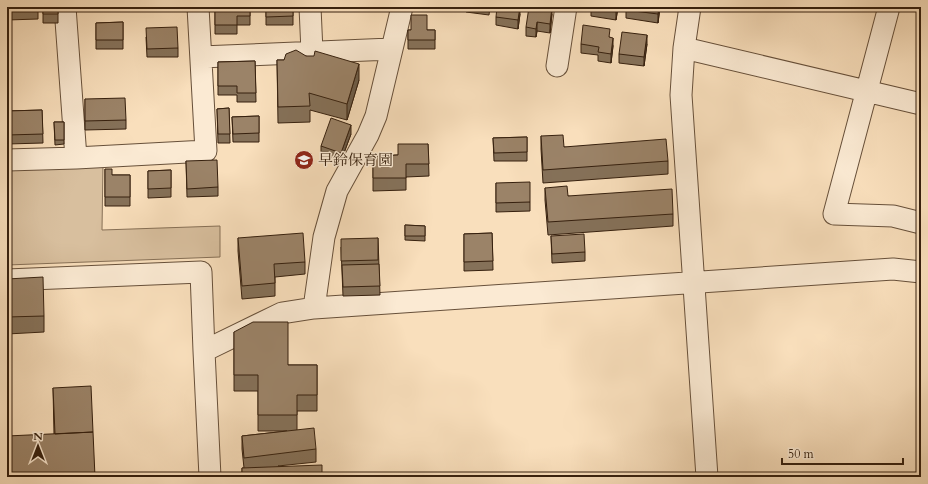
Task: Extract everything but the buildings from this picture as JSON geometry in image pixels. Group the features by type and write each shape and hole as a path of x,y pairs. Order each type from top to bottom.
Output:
{"street":[{"path":"65,7 76,158"},
{"path":"7,160 206,151 198,7"},
{"path":"310,7 312,52"},
{"path":"314,308 324,237 337,191 368,135 376,116 402,7"},
{"path":"557,66 566,7"},
{"path":"690,7 684,48 681,95 706,477"},
{"path":"889,7 834,214 893,216 921,223"},
{"path":"684,48 867,90 921,104"},
{"path":"201,57 391,49"},
{"path":"204,351 282,313 314,308 893,269 921,272"},
{"path":"7,280 201,272 210,477"}],"shaded area":[{"path":"103,164 102,230 220,226 220,257 7,265 7,168"}],"place":[{"name":"早鈴保育園","path":"304,160"}]}
